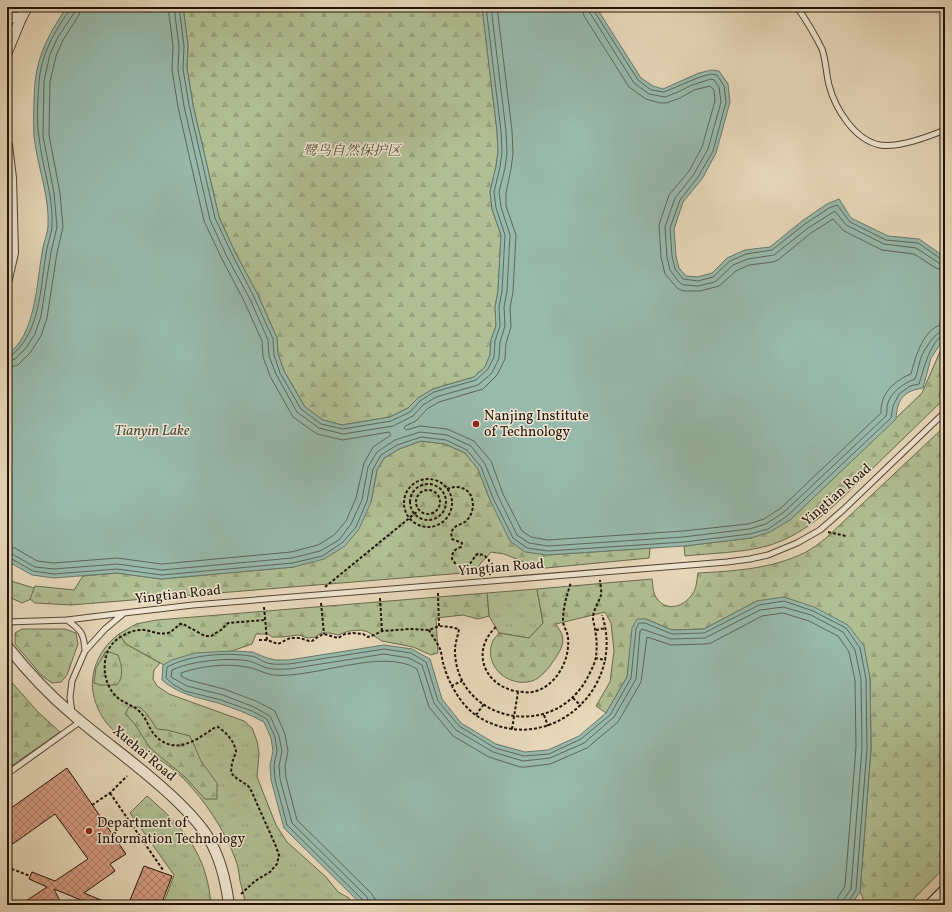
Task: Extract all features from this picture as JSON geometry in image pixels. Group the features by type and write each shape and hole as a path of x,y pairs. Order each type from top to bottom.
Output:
{"street":[{"path":"7,52 27,7"},
{"path":"7,17 21,18"},
{"path":"7,145 11,178 13,253 7,280"},
{"name":"Xuehai Road","path":"7,646 27,672 72,714 165,789 192,816 208,838 219,859 226,882 229,905"},
{"path":"933,905 945,892"}],"lane":[{"path":"797,7 822,50 829,85 843,117 863,137 880,145 889,145 908,142 945,130"},
{"name":"Yingtian Road","path":"7,622 67,620 193,605 686,565 750,559 768,555 797,543 820,530 844,509 945,412"},
{"path":"72,714 70,697 72,681 85,651 105,629 124,613"},
{"path":"67,620 80,629 84,640 85,651"},
{"path":"7,774 81,721"}],"path":[{"path":"420,480 435,480 447,489 451,496 452,504 450,512 442,522 431,526 423,526 415,523 409,517 404,503 405,496 414,484 420,480"},
{"path":"427,484 440,488 446,500 443,512 432,520 425,520 414,514 410,501 411,495 415,489 427,484"},
{"path":"447,489 458,486 465,488 470,492 473,504 470,517 467,521 455,527 451,533 452,539 462,543 461,547 452,553 452,560 458,567 461,568 469,565 477,554 484,555 489,560 490,575"},
{"path":"425,490 435,492 440,501 437,510 433,514 428,515 418,510 415,501 420,492 425,490"},
{"path":"324,588 418,510"},
{"path":"828,532 846,536"},
{"path":"259,640 267,640 278,644 290,638 300,638 312,641 324,634 338,638 346,634 358,633 368,637 382,631 410,629 429,630 439,626 450,626 459,629 455,649 456,665 462,681 473,695 484,704 499,712 514,717 529,718 544,715 558,709 573,698 590,674 596,658 597,644 593,618 601,593 600,580"},
{"path":"496,627 490,632 482,649 483,662 487,672 495,682 504,689 518,692 538,690 548,685 557,676 564,663 568,648 568,636 563,623 566,597 571,582"},
{"path":"438,593 439,626"},
{"path":"380,598 382,631"},
{"path":"321,603 324,634"},
{"path":"264,608 267,640"},
{"path":"429,630 440,649 444,668 451,686 463,703 476,715 494,725 512,729 532,730 548,726 564,718 581,706 592,693 600,678 606,660 606,628 602,615"},
{"path":"241,894 255,881 270,872 277,864 279,855 250,788 247,784 236,779 231,772 232,763 236,752 232,741 225,732 218,727 191,743 184,745 163,742 152,732 144,716 139,711 118,698 113,693 109,686 105,665 108,649 113,643 119,638 136,630 165,633 174,630 180,624 184,624 205,636 211,636 221,630 228,623 265,620"},
{"path":"595,630 606,628"},
{"path":"596,658 606,660"},
{"path":"451,686 462,681"},
{"path":"512,729 518,692"},
{"path":"573,698 581,706"},
{"path":"476,715 484,704"},
{"path":"544,715 548,726"},
{"path":"92,805 110,793 127,776"},
{"path":"110,793 163,870"},
{"path":"7,867 30,876"}],"green space":[{"name":"鹭鸟自然保护区","path":"183,7 482,7 497,131 498,152 490,192 492,209 501,235 498,291 495,307 496,326 491,340 490,355 485,367 474,377 433,389 418,398 408,408 390,417 342,425 323,420 305,407 284,371 278,354 277,338 258,295 235,252 219,217 193,105 187,68 188,45"},
{"path":"942,347 945,351 945,398 848,493 823,515 797,533 782,541 767,546 737,551 685,556 684,546 751,538 790,520 922,393"},
{"path":"945,426 945,867 908,905 866,905 860,892 871,748 870,678 757,601 704,629 672,630 646,619 630,654 627,677 606,713 596,706 610,682 614,651 611,623 605,612 556,624 563,638 561,648 547,669 535,680 523,682 514,681 500,673 495,667 490,652 494,639 499,633 529,638 543,623 537,589 652,579 654,593 658,600 669,606 680,605 694,592 698,573 767,566 793,558 814,547 826,538"},
{"path":"421,441 445,444 465,453 478,469 490,500 548,555 650,548 649,558 546,568 536,567 504,554 491,552 480,564 476,572 71,605 35,603 30,599 35,586 74,590 83,576 117,573 161,579 294,567 371,502 377,470 384,458 399,449"},
{"path":"7,579 47,592 22,603 7,596"},
{"path":"537,589 543,623 529,638 499,633 489,616 487,593"},
{"path":"487,593 489,616 478,619 463,615 436,618 438,653 431,655 413,647 382,641 368,632 361,630 349,631 338,635 321,633 315,637 308,638 299,635 272,637 268,634 256,634 252,644 232,651 164,665 126,644 119,634 136,624 157,620"},
{"path":"22,629 65,629 76,633 78,644 67,675 61,682 52,683 42,676 15,644 15,633"},
{"path":"119,634 126,644 160,663 154,670 153,679 157,686 169,694 244,721 252,728 257,741 259,753 257,777 276,825 287,842 326,877 338,892 349,898 353,905 245,905 237,863 231,847 220,826 206,806 179,774 160,760 116,733 100,713 94,698 92,684 94,670 102,652"},
{"path":"106,651 118,655 121,667 121,678 117,685 101,685 94,683 96,668"},
{"path":"7,677 38,712 60,732 7,769"},
{"path":"129,707 140,707 147,714 157,729 190,736 201,761 217,783 217,799 205,799 185,777 150,748 134,723 125,714"},
{"path":"147,796 172,819 191,843 205,871 211,905 163,905 174,875 130,813"}],"water":[{"name":"Tianyin Lake","path":"67,7 183,7 188,45 187,68 193,105 219,217 235,252 258,295 277,338 278,354 284,371 305,407 323,420 342,425 390,417 408,408 418,398 433,389 474,377 485,367 490,355 491,340 496,326 495,307 498,291 501,235 492,209 490,192 498,152 497,131 482,7 596,7 641,78 653,86 663,89 699,73 711,70 719,71 728,84 730,102 716,153 702,179 683,202 674,229 676,256 679,268 686,276 698,277 712,273 727,258 745,250 770,247 802,221 827,204 839,199 851,218 888,236 919,239 945,257 945,337 931,358 923,388 910,391 902,398 898,407 896,419 790,520 770,532 751,538 684,546 547,555 525,552 510,541 490,500 478,469 465,453 445,444 421,441 399,449 384,458 377,470 371,502 359,529 345,546 324,559 294,567 161,579 117,573 54,578 32,575 7,561 7,354 24,336 29,323 48,227 47,204 34,136 35,82 39,61 46,42"},
{"path":"784,597 814,607 848,625 864,646 870,678 871,748 860,892 851,905 362,905 284,828 271,780 270,765 273,751 271,738 264,722 230,707 182,692 162,680 163,665 172,660 195,653 232,651 252,652 275,660 289,660 384,645 412,649 430,659 442,699 461,723 496,744 525,752 548,750 579,736 606,713 627,677 632,628 637,619 646,619 672,630 704,629 757,601"}],"building":[{"name":"Department of Information Technology","path":"67,768 126,854 110,864 115,871 84,893 113,905 93,905 54,889 62,905 20,905 47,887 29,879 32,872 55,881 88,859 55,814 7,848 7,811"},
{"name":"Department of Information Technology","path":"144,866 172,876 161,905 128,905"}],"place":[{"name":"Nanjing Institute of Technology","path":"476,424"},
{"name":"Department of Information Technology","path":"89,831"}]}
